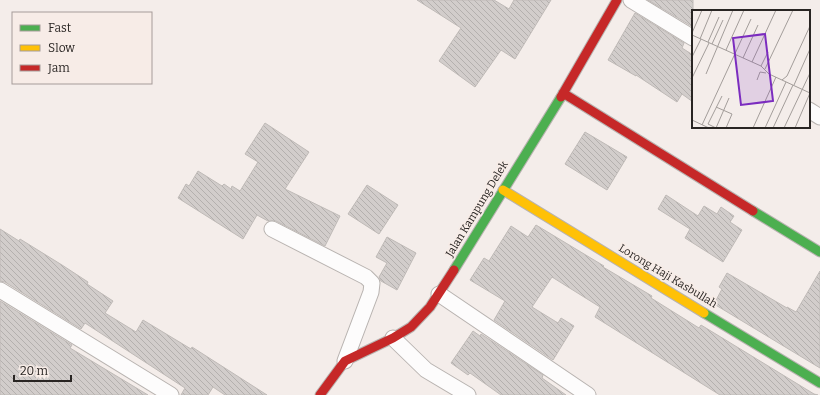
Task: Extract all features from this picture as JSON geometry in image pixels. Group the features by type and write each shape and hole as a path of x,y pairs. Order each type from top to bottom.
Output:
{"street":[{"name":"Jalan Kampung Delek","path":"320,395 345,361 394,338 411,327 430,307 563,93 617,0"},
{"path":"631,0 692,37"},
{"path":"563,93 820,252"},
{"path":"810,111 820,117"},
{"name":"Lorong Haji Kasbullah","path":"503,190 820,383"},
{"path":"272,229 366,277 372,283 371,292 345,361"},
{"path":"0,290 172,395"},
{"path":"439,294 588,395"},
{"path":"394,338 426,370 468,395"}],"building":[{"path":"417,0 494,0 509,9 514,0 551,0 515,59 501,50 475,87 439,61 461,28"},
{"path":"648,0 693,0 692,26"},
{"path":"635,13 684,43 682,48 692,54 692,101 682,94 677,102 636,75 608,60"},
{"path":"265,123 309,152 285,189 340,216 325,246 276,221 268,221 257,215 243,239 178,198 186,184 189,186 198,171 222,186 224,184 231,189 232,186 240,191 258,162 245,154"},
{"path":"585,132 627,157 607,190 565,164"},
{"path":"367,185 398,205 379,234 348,214"},
{"path":"666,195 698,216 704,206 717,214 721,207 734,216 730,222 742,230 723,262 685,238 690,229 658,209"},
{"path":"536,225 652,296 651,298 699,328 701,325 818,395 720,395 595,317 600,307 552,277 532,307 558,323 561,318 574,326 553,360 494,320 505,301 470,280 484,258 489,261 511,226 528,237"},
{"path":"0,229 19,241 20,239 62,265 113,301 105,313 136,332 143,320 191,349 192,347 267,395 225,395 213,387 208,395 181,395 185,388 85,323 81,329 5,282 0,281"},
{"path":"387,237 416,253 397,290 381,281 379,277 387,263 376,257"},
{"path":"820,271 820,368 714,304 722,289 719,287 727,273 796,312"},
{"path":"0,301 72,345 70,348 148,395 0,395"},
{"path":"473,331 480,336 481,334 543,375 542,378 566,395 501,395 470,373 468,375 451,363"}],"traffic: fast":[{"path":"454,270 561,97"},
{"path":"753,211 820,252"},
{"path":"704,313 820,383"}],"traffic: slow":[{"path":"503,190 704,313"}],"traffic: jam":[{"path":"561,97 617,0"},
{"path":"563,93 753,211"},
{"path":"320,395 345,361 393,338 411,327 430,307 454,270"}]}
